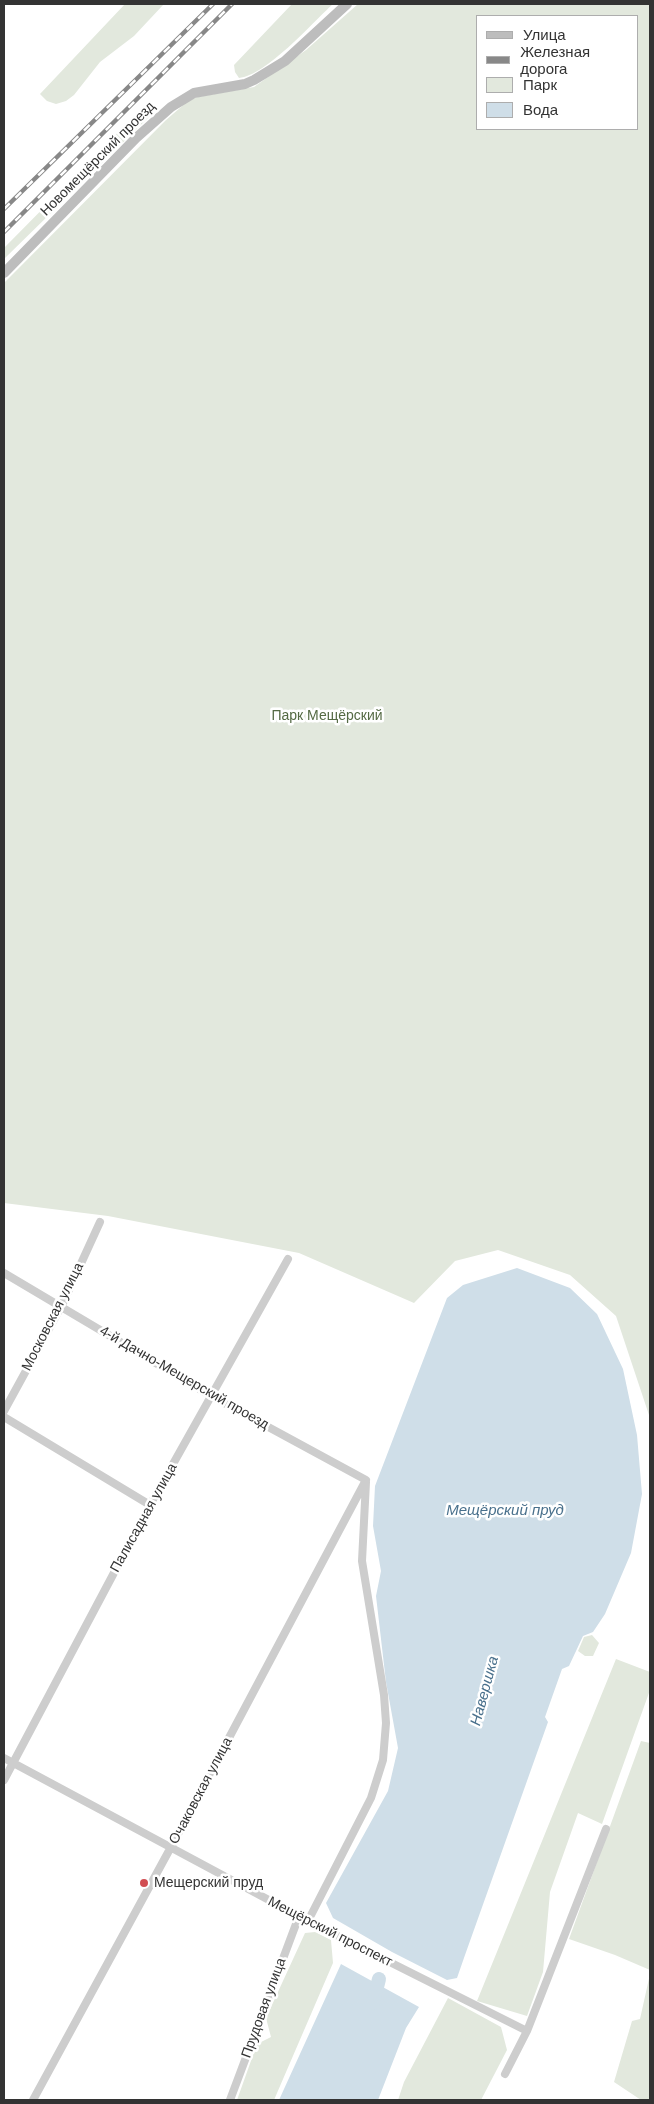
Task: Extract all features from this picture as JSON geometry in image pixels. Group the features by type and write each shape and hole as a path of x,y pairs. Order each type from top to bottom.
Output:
{"street":[{"name":"Новомещёрский проезд","path":"4,273 136,138 171,106 194,93 245,84 266,74 285,61 347,4"},
{"name":"Московская улица","path":"4,1411 62,1305 100,1222"},
{"name":"Палисадная улица","path":"4,1780 150,1505 213,1397 288,1259"},
{"name":"4-й Дачно-Мещерский проезд","path":"4,1272 213,1397 366,1480"},
{"path":"4,1417 150,1505"},
{"name":"Очаковская улица","path":"33,2100 171,1847 366,1480"},
{"path":"308,1921 371,1798 383,1760 386,1723 384,1694 362,1561 366,1480"},
{"name":"Мещёрский проспект","path":"4,1758 308,1921 527,2031"},
{"path":"505,2074 527,2031 606,1829"},
{"name":"Прудовая улица","path":"230,2100 299,1916"}],"green space":[{"path":"125,4 164,4 134,36 100,62 74,95 66,101 56,104 47,101 40,94"},
{"path":"292,4 333,4 275,59 250,75 239,78 235,72 234,65"},
{"name":"Парк Мещёрский","path":"358,4 650,4 650,1418 616,1316 570,1275 498,1250 455,1261 414,1303 299,1253 108,1216 4,1203 4,283 166,120 188,101 198,97 254,87 306,50"},
{"path":"149,101 154,112 4,259 4,248"},
{"path":"592,1635 599,1643 593,1656 585,1656 578,1651 584,1637"},
{"path":"616,1659 650,1672 650,1690 602,1824 578,1813 550,1892 543,1972 527,2016 477,2001"},
{"path":"641,1741 650,1743 650,1970 569,1939"},
{"path":"315,1932 331,1940 333,1963 274,2100 237,2100 257,2044 271,2037 266,2018 305,1933"},
{"path":"650,1974 650,2100 641,2100 614,2082 632,2021 640,2019"},
{"path":"448,1998 501,2027 507,2050 481,2100 398,2100 404,2082"}],"water":[{"name":"Мещёрский пруд","path":"517,1268 570,1288 597,1314 623,1369 637,1435 642,1494 631,1553 605,1614 593,1632 583,1636 569,1666 562,1669 545,1717 548,1722 457,1978 447,1980 392,1952 333,1918 326,1903 388,1791 398,1748 386,1682 376,1596 381,1571 373,1526 375,1486 447,1298 463,1285"},
{"path":"341,1964 419,2007 406,2028 378,2100 279,2100"}],"waterway":[{"name":"Навершка","path":"373,2003 379,1979"}],"railway":[{"path":"4,209 213,4"},
{"path":"4,232 232,4"}],"place":[{"name":"Мещерский пруд","path":"144,1883"}]}
